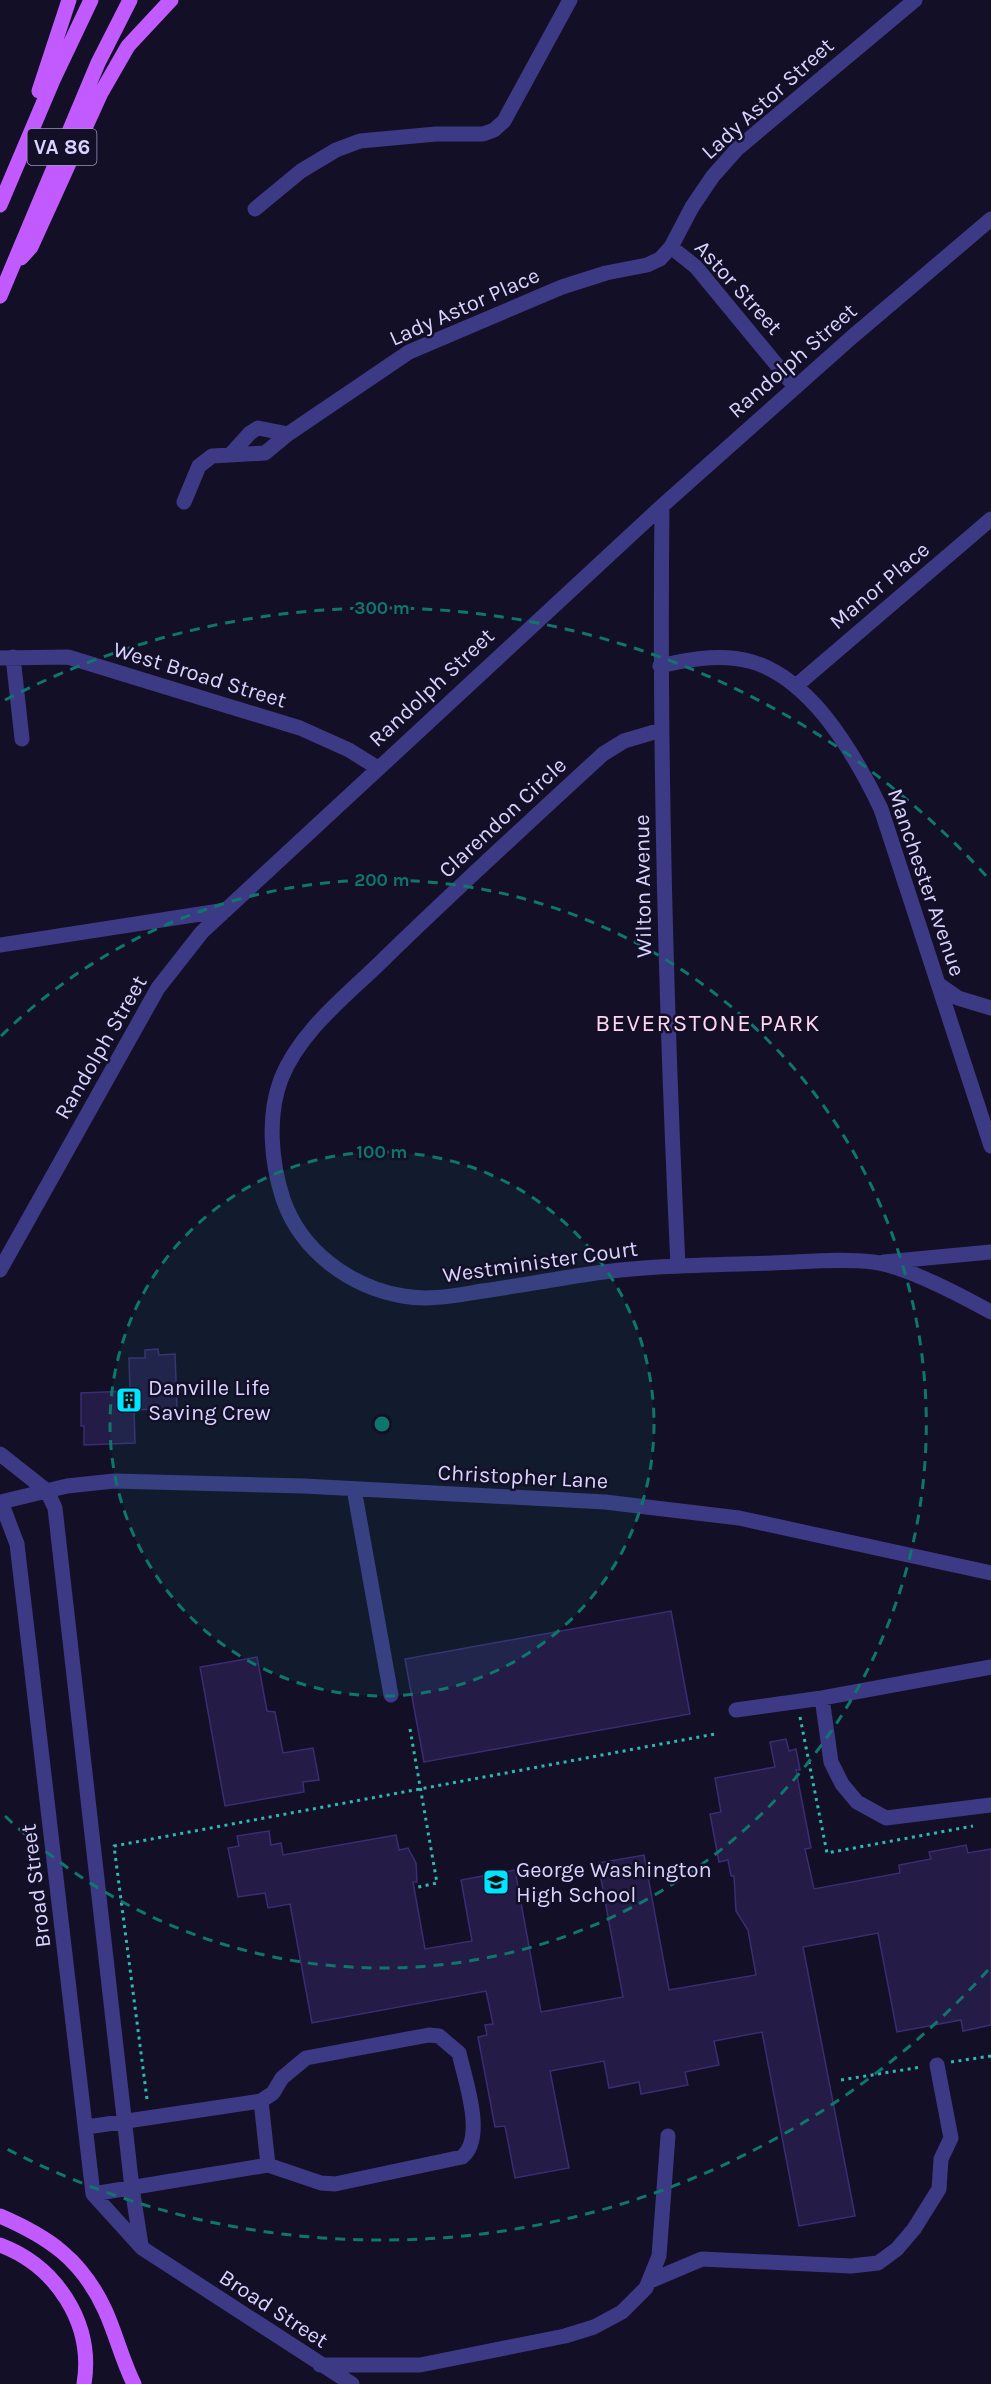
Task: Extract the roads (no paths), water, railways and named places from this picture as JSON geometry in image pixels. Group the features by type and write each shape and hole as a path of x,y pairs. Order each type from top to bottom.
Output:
{"main road":[{"path":"3,199 69,0"},
{"name":"VA 86","path":"3,199 53,80 91,0"},
{"name":"VA 86","path":"0,296 98,63 130,0"},
{"path":"13,263 31,247 101,93 128,46 171,0"},
{"path":"0,2216 33,2230 56,2245 87,2277 105,2310 134,2384"},
{"path":"0,2245 28,2258 61,2290 73,2310 81,2332 85,2356 84,2384"}],"street":[{"path":"255,209 301,171 336,150 360,141 436,134 483,134 495,130 504,121 570,0"},
{"name":"Lady Astor Street","path":"671,248 692,207 713,176 737,149 915,0"},
{"name":"Randolph Street","path":"0,1270 158,988 184,953 226,910 662,506 795,387 991,219"},
{"name":"Astor Street","path":"671,248 696,267 795,387"},
{"name":"Lady Astor Place","path":"231,454 265,453 288,434 409,352 561,287 606,273 647,266 660,259 671,248"},
{"path":"184,502 199,466 212,456 231,454 258,428 288,434"},
{"name":"Wilton Avenue","path":"662,506 660,666 667,1020 678,1266"},
{"name":"Manor Place","path":"797,685 991,519"},
{"path":"6,657 22,739"},
{"name":"West Broad Street","path":"6,657 68,657 185,691 321,736 378,768"},
{"name":"Manchester Avenue","path":"660,666 710,658 734,658 755,662 780,672 797,685 841,737 862,769 881,809 991,1146"},
{"name":"Clarendon Circle","path":"276,1168 273,1130 278,1091 295,1054 312,1030 452,893 603,754 624,741 661,730"},
{"path":"0,945 226,910"},
{"path":"938,984 958,998 991,1008"},
{"name":"Westminister Court","path":"276,1168 285,1202 296,1225 315,1250 352,1280 378,1291 405,1297 433,1299 595,1273 678,1266 876,1262 991,1252"},
{"name":"Westminister Court","path":"876,1262 941,1286 991,1312"},
{"path":"0,1454 47,1491 55,1508 132,2188 142,2248"},
{"name":"Christopher Lane","path":"0,1502 47,1491 114,1481 354,1489 605,1502 739,1518 991,1573"},
{"path":"354,1489 391,1695"},
{"name":"Broad Street","path":"0,1502 17,1544 87,2127 93,2194 142,2248 352,2384"},
{"path":"736,1710 822,1698 991,1666"},
{"path":"822,1698 831,1762 842,1784 857,1802 886,1818 991,1805"},
{"path":"87,2127 261,2101 273,2093 282,2078 306,2058 439,2036 459,2053 475,2132 472,2145 462,2157 335,2184 321,2183 268,2165 93,2194"},
{"path":"650,2281 702,2259 851,2266 878,2263 897,2249 914,2229 939,2189 941,2159 951,2138 938,2065"},
{"path":"261,2101 268,2165"},
{"path":"320,2365 420,2365 566,2336 594,2326 622,2312 637,2300 650,2281 660,2256 668,2136"}],"place":[{"name":"Danville Life Saving Crew","path":"129,1400"},
{"name":"George Washington High School","path":"496,1882"}],"district":[{"name":"BEVERSTONE PARK","path":"708,1023"}]}
